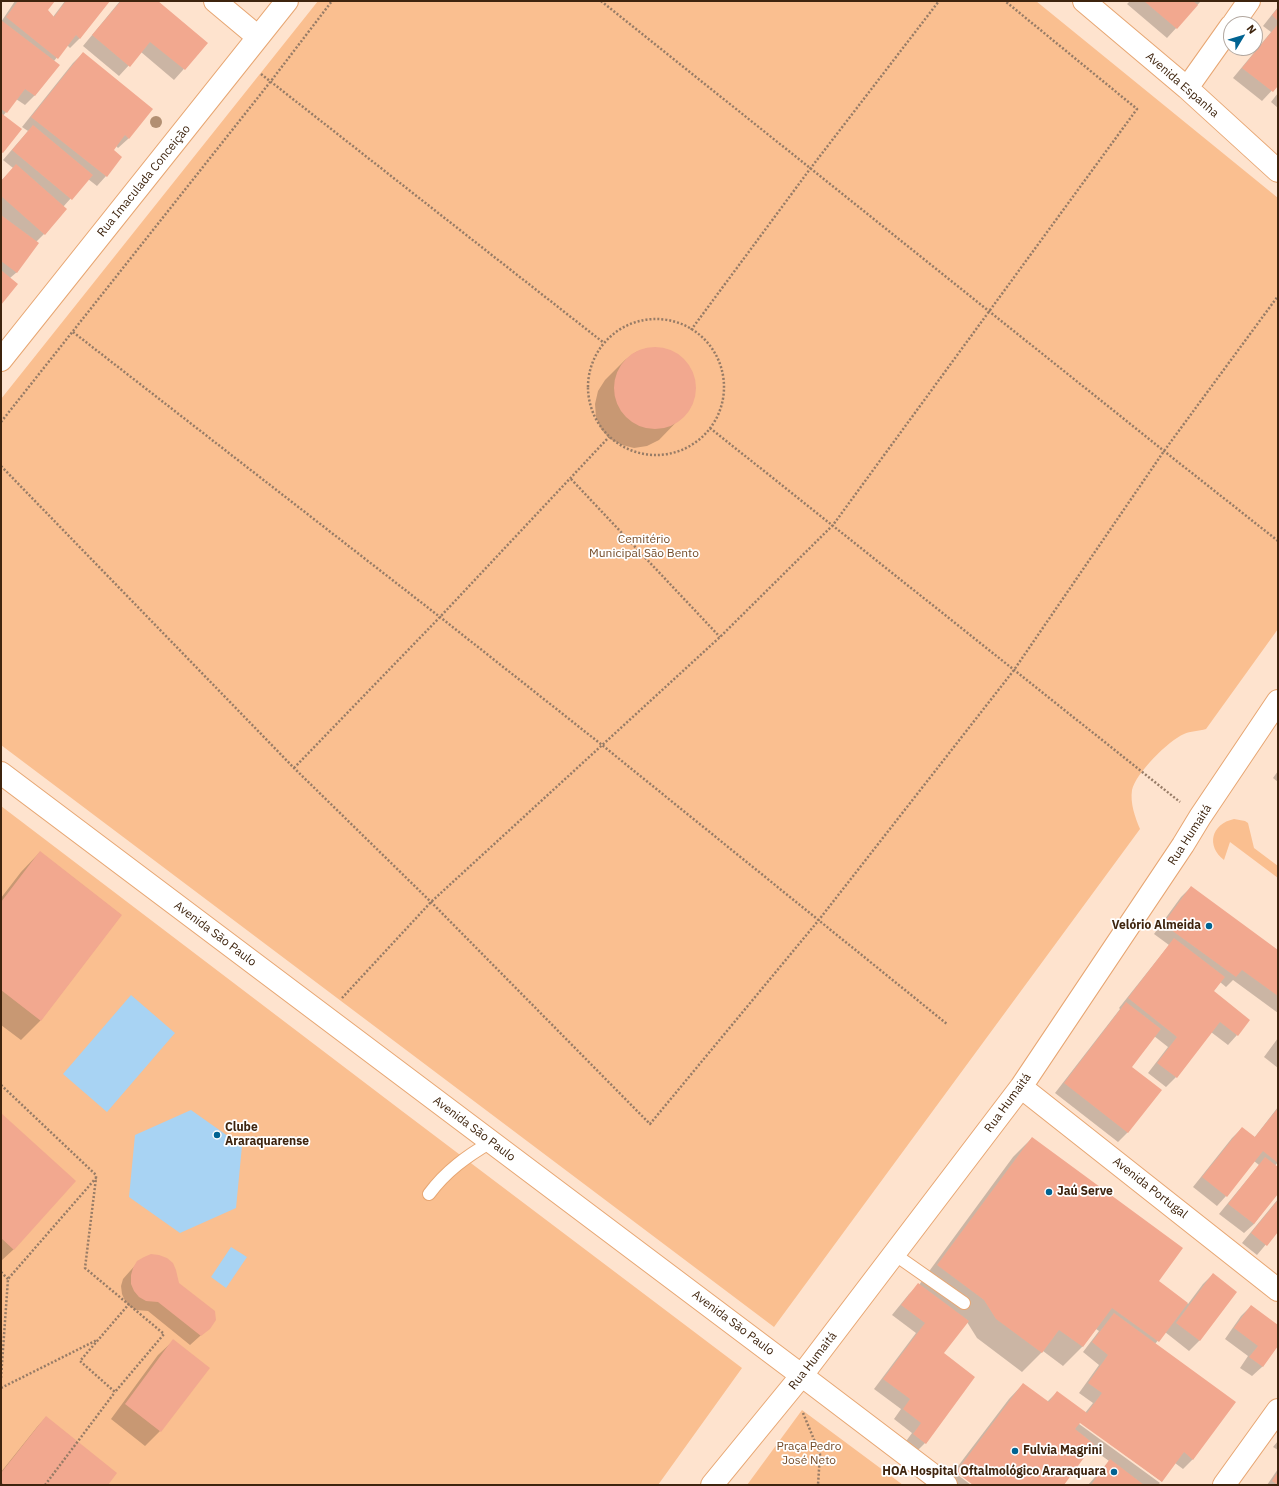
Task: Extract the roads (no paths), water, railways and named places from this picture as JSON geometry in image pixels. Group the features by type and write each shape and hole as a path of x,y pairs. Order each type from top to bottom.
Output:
{"street":[{"path":"215,1 258,37"},
{"name":"Rua Imaculada Conceição","path":"1,360 287,1"},
{"name":"Avenida Espanha","path":"1084,1 1187,88 1278,171"},
{"path":"1238,16 1249,1"},
{"path":"1187,88 1223,38"},
{"name":"Rua Humaitá","path":"712,1485 802,1375 1021,1087 1278,702"},
{"name":"Avenida São Paulo","path":"1,773 802,1375 946,1485"},
{"name":"Avenida Portugal","path":"1021,1087 1278,1290"},
{"path":"1224,1485 1278,1410"}],"lane":[{"path":"429,1194 438,1182 452,1168 472,1153 491,1142"},
{"path":"894,1254 964,1303"}],"water":[{"path":"131,995 175,1033 107,1112 63,1074"},
{"path":"191,1110 242,1146 236,1208 180,1233 129,1197 135,1135"},
{"path":"231,1247 247,1257 226,1288 211,1277"}],"place":[{"name":"Velório Almeida","path":"1209,926"},
{"name":"Clube Araraquarense","path":"217,1135"},
{"name":"Jaú Serve","path":"1049,1192"},
{"name":"Fulvia Magrini","path":"1015,1451"},
{"name":"HOA Hospital Oftalmológico Araraquara","path":"1114,1472"}],"park label":[{"name":"Cemitério Municipal São Bento","path":"644,547"},
{"name":"Praça Pedro José Neto","path":"809,1454"}]}
